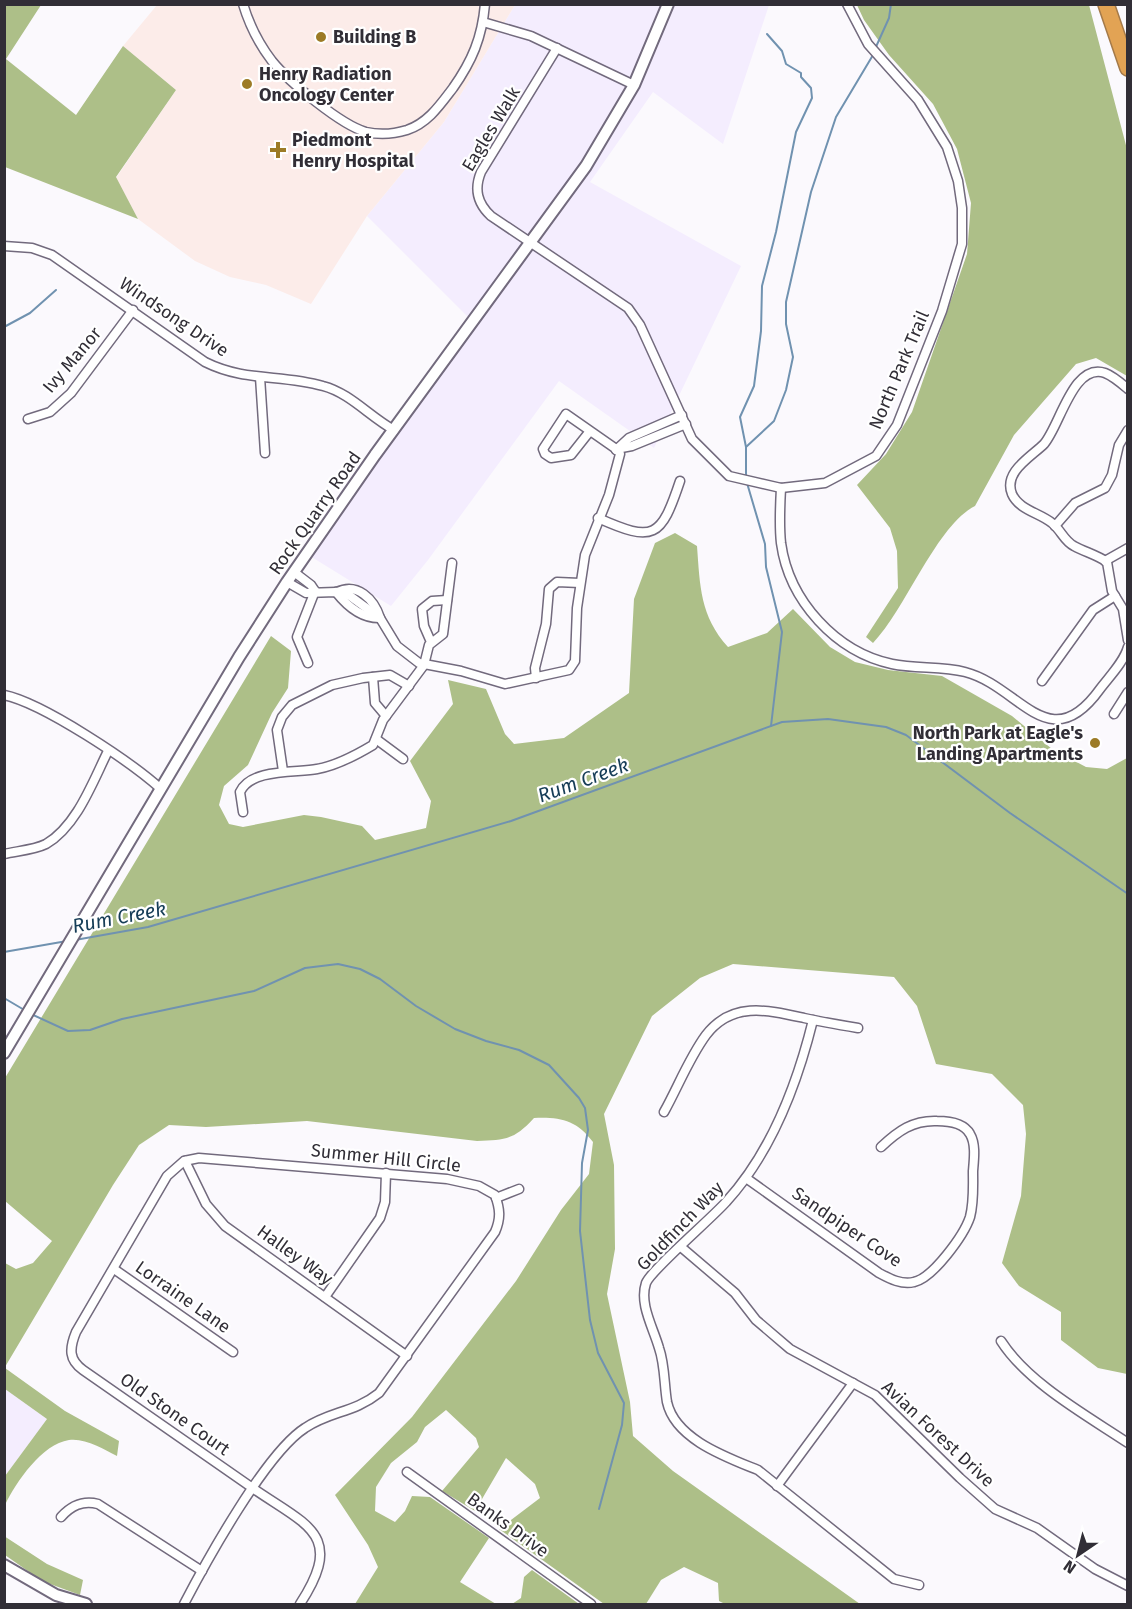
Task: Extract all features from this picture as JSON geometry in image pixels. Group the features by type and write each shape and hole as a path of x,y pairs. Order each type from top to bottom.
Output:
{"highway":[{"path":"1106,4 1128,68"}],"street":[{"path":"243,4 265,51 289,79 353,126 375,133 407,130 430,117 469,64 478,45 485,4"},
{"name":"Rock Quarry Road","path":"4,1053 290,577 586,166 634,85 668,4"},
{"name":"North Park Trail","path":"532,243 628,308 640,325 692,439 729,476 781,488 825,483 876,456 901,415 942,311 962,244 962,208 958,181 947,147 918,100 867,44 847,4"},
{"path":"483,22 518,30 634,85"},
{"name":"Eagles Walk","path":"532,243 488,213 479,201 477,186 485,163 558,48"},
{"name":"Windsong Drive","path":"4,246 32,248 52,255 205,362 228,373 295,380 326,387 394,430"},
{"name":"Ivy Manor","path":"28,418 50,412 70,393 133,310"},
{"path":"1128,388 1102,372 1089,374 1082,378 1071,393 1051,435 1014,473 1010,485 1016,501 1055,526 1070,544 1105,561 1110,568 1111,586 1115,596 1125,608 1128,640"},
{"path":"260,377 265,453"},
{"path":"290,577 306,593 336,592 346,587 355,589 376,604 380,618 397,646 416,662 461,671 505,684 567,671 574,667 580,583 587,548 620,460 620,453 590,431 566,414 545,443 545,454 550,458 571,455 590,431"},
{"path":"616,450 629,438 682,415"},
{"path":"616,450 632,446 686,424"},
{"path":"1055,526 1075,503 1105,488 1112,475 1119,445 1128,430"},
{"path":"598,518 633,533 653,531 668,517 680,481"},
{"path":"781,488 781,544 786,564 803,600 833,634 854,649 892,664 964,672 981,677 1009,693 1033,713 1053,720 1079,712 1098,692 1128,647"},
{"path":"1105,561 1128,548"},
{"path":"243,812 239,794 242,787 257,778 283,771 321,768 368,747 376,739 386,716 423,664 431,642 443,634 452,563"},
{"path":"536,678 535,668 545,628 549,589 557,582 580,583"},
{"path":"308,663 299,646 298,633 315,591"},
{"path":"336,592 343,601 366,617 380,618"},
{"path":"1042,681 1093,610 1115,596"},
{"path":"431,642 424,626 422,609 432,601 447,600"},
{"path":"283,771 277,730 289,708 332,685 373,677 393,675 409,686"},
{"path":"373,677 375,703 386,716"},
{"path":"1114,714 1128,692"},
{"path":"4,695 17,698 44,711 108,751 162,789"},
{"path":"376,739 403,759"},
{"path":"4,854 39,847 58,834 73,816 108,751"},
{"path":"664,1112 701,1042 717,1024 729,1015 740,1011 764,1010 858,1028"},
{"name":"Goldfinch Way","path":"813,1020 788,1101 746,1178 719,1210 647,1281 643,1302 662,1354 668,1403 674,1420 682,1429 732,1459 758,1470 894,1579 919,1585"},
{"name":"Sandpiper Cove","path":"746,1178 879,1273 901,1282 915,1282 927,1275 943,1259 967,1223 972,1204 972,1138 959,1125 943,1121 922,1122 898,1130 881,1147"},
{"name":"Summer Hill Circle","path":"185,1161 199,1158 239,1160 468,1182 491,1191 496,1198"},
{"path":"114,1269 168,1176 185,1161"},
{"name":"Halley Way","path":"185,1161 202,1197 221,1222 407,1356"},
{"path":"325,1297 380,1218 384,1202 386,1173"},
{"path":"184,1605 202,1571 254,1489 293,1437 321,1419 364,1406 379,1393 495,1232 500,1215 496,1198 519,1189"},
{"name":"Avian Forest Drive","path":"681,1247 735,1293 756,1320 790,1349 875,1395 960,1478 996,1509 1037,1528 1095,1569 1128,1586"},
{"name":"Lorraine Lane","path":"114,1269 233,1352"},
{"name":"Old Stone Court","path":"114,1269 71,1343 71,1358 77,1366 310,1528 316,1539 321,1558 320,1567 300,1605"},
{"path":"1001,1341 1011,1357 1028,1371 1128,1443"},
{"path":"777,1485 853,1383"},
{"name":"Banks Drive","path":"407,1472 591,1605"},
{"path":"61,1517 70,1508 80,1504 98,1504 202,1571"},
{"path":"4,1565 56,1595 86,1605"}],"shaded area":[{"name":"Piedmont Henry Hospital","path":"157,5 515,5 444,122 367,216 311,304 266,285 230,277 195,261 138,219 116,178 176,90 123,46"},
{"path":"515,5 769,5 723,144 653,92 590,182 741,266 654,448 559,381 428,560 391,606 310,556 473,322 367,216 444,122"},
{"path":"5,1389 47,1419 5,1476"}],"green space":[{"path":"4,5 41,5 6,59 76,115 123,46 176,90 116,177 138,219 5,167"},
{"path":"857,5 1089,5 1127,149 1127,376 1096,358 1076,364 1014,435 975,506 961,516 947,531 897,610 873,643 866,637 898,588 897,551 890,528 857,485 886,454 912,412 967,254 971,203 957,149 933,104 889,55 864,20"},
{"path":"675,533 697,546 703,600 712,624 728,647 767,633 793,609 830,647 855,662 888,670 942,676 1012,716 1052,749 1086,767 1107,769 1127,758 1127,1374 1098,1368 1061,1340 1061,1312 1019,1286 1002,1263 1021,1196 1026,1134 1023,1105 992,1074 936,1064 917,1006 894,977 733,964 700,978 652,1016 604,1114 614,1165 615,1249 607,1294 630,1402 633,1436 673,1471 860,1604 725,1604 719,1601 718,1583 684,1567 661,1580 646,1604 604,1604 499,1529 540,1498 535,1484 506,1458 475,1511 442,1491 479,1447 476,1438 446,1410 425,1427 417,1442 391,1463 376,1487 375,1511 395,1522 405,1511 412,1496 430,1497 489,1538 460,1582 496,1604 355,1604 378,1567 368,1545 335,1495 412,1417 516,1281 561,1210 589,1174 593,1142 574,1124 560,1119 544,1118 534,1118 515,1135 495,1140 477,1141 307,1121 206,1127 169,1125 139,1145 5,1367 5,1263 16,1269 33,1263 52,1241 5,1201 5,1078 271,636 291,651 288,688 272,713 248,765 224,786 219,805 229,824 243,827 304,815 362,826 375,840 426,828 431,801 410,761 453,704 448,680 486,689 505,734 514,744 564,738 629,693 634,599 655,543"},
{"path":"5,1368 65,1411 119,1441 117,1456 82,1441 69,1440 59,1443 31,1465 5,1505 5,1476 47,1419 5,1389"},
{"path":"4,1536 47,1564 83,1580 80,1595 42,1581 5,1555"},
{"path":"532,1570 579,1604 512,1604 521,1598 524,1577"}],"waterway":[{"path":"875,49 889,18 891,4"},
{"path":"746,477 746,447 740,417 754,386 761,331 762,286 776,232 796,132 812,98 811,88 801,77 801,73 786,64 782,51 767,34"},
{"path":"746,447 774,421 786,390 793,357 786,324 786,302 811,192 836,117 873,55"},
{"path":"4,327 30,313 56,290"},
{"path":"747,483 765,544 766,567 782,632 771,726"},
{"name":"Rum Creek","path":"75,940 148,927 511,821 782,722 828,719 886,727 906,735 1010,813 1128,894"},
{"name":"Rum Creek","path":"4,952 67,941"},
{"path":"31,1014 68,1031 90,1030 122,1019 254,991 305,968 338,964 360,969 380,979 416,1006 455,1029 519,1050 549,1065 579,1098 585,1108 588,1130 582,1163 580,1231 590,1320 598,1353 624,1403 622,1425 599,1509"},
{"path":"4,998 26,1011"}],"place":[{"name":"Building B","path":"321,37"},
{"name":"Henry Radiation Oncology Center","path":"247,84"},
{"name":"Piedmont Henry Hospital","path":"278,150"},
{"name":"North Park at Eagle's Landing Apartments","path":"1095,743"}]}
